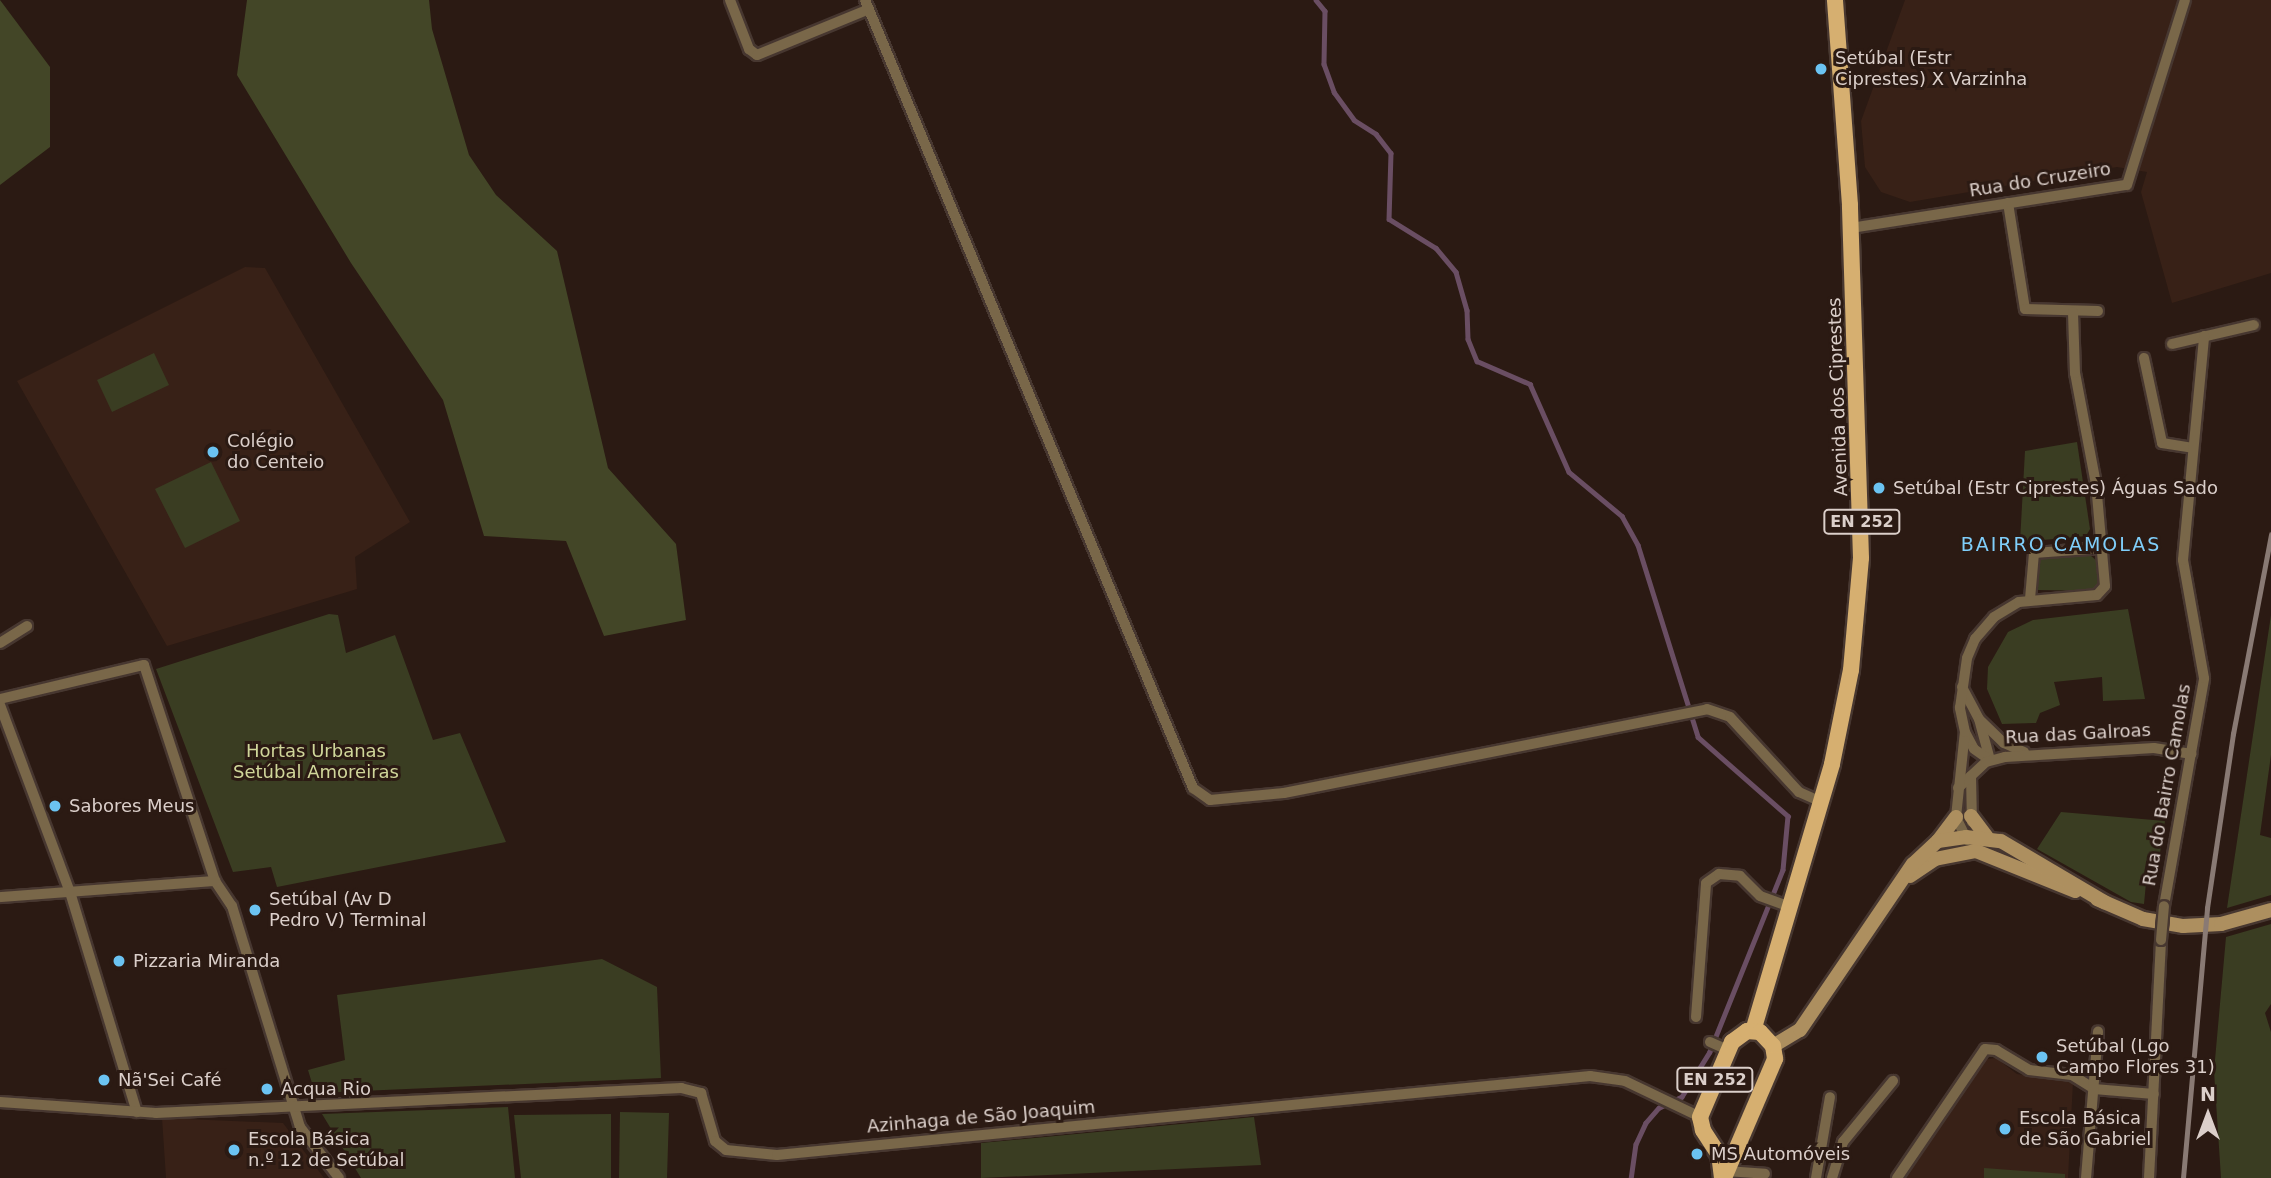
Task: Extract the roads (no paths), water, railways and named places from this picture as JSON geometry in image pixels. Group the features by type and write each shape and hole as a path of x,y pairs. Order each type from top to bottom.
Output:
{"main road":[{"name":"Avenida dos Ciprestes","path":"1753,1031 1786,906 1821,802 1851,670 1861,558 1851,228 1835,0"},
{"path":"1753,1031 1766,1035 1773,1046 1807,1022 1913,864 1938,841 1956,817"},
{"path":"1971,817 1987,836 2019,849 2104,902"},
{"path":"1900,882 1935,859 1987,836"},
{"path":"1938,841 1967,843 2143,919 2183,926 2231,922 2271,910"},
{"name":"EN 252","path":"1724,1175 1712,1140 1703,1130 1700,1117 1719,1046 1753,1031"},
{"name":"EN 252","path":"1724,1175 1774,1059 1773,1046"},
{"path":"1712,1140 1726,1143 1741,1136"}],"street":[{"path":"730,0 750,49 757,55 867,5 1193,789 1210,800 1284,793 1707,709 1730,717 1799,792 1821,802"},
{"name":"Rua do Cruzeiro","path":"1851,228 2127,185 2185,0"},
{"path":"2008,203 2023,306 2032,312 2098,311"},
{"path":"1967,843 1956,817 1965,732 1962,687 1978,634 1994,617 2030,599 2099,594 2105,586 2103,548 2075,373 2073,312"},
{"path":"2172,344 2254,325"},
{"name":"Rua do Bairro Camolas","path":"2150,1178 2164,906 2204,677 2183,560 2204,336"},
{"path":"2144,358 2162,443 2193,448"},
{"path":"2030,599 2034,553 2103,548"},
{"path":"0,643 27,626"},
{"path":"0,699 144,665 215,881 232,906 300,1127 339,1178"},
{"path":"1962,687 1979,719 1990,760"},
{"path":"0,705 70,892 137,1112"},
{"path":"1979,719 2004,743 2032,754"},
{"path":"1965,732 1975,749 1990,760"},
{"name":"Rua das Galroas","path":"1958,788 1990,760 2032,754 2154,748 2192,754"},
{"path":"1967,843 1972,829 1971,776"},
{"path":"1696,1017 1706,883 1719,874 1740,876 1768,900 1786,906"},
{"path":"0,897 215,881"},
{"path":"2085,1178 2098,1031"},
{"path":"1897,1178 1985,1049 1996,1049 2029,1070 2073,1075 2094,1089 2154,1094"},
{"name":"Azinhaga de São Joaquim","path":"0,1102 137,1112 296,1109 692,1089 707,1102 715,1141 726,1150 777,1154 1590,1076 1625,1081 1657,1093 1678,1108 1700,1117"},
{"path":"1832,1178 1843,1142 1893,1081"},
{"path":"1816,1178 1830,1097"},
{"path":"1724,1175 1765,1174"}],"waterway":[{"path":"1316,0 1325,11 1324,64 1334,92 1354,120 1376,134 1391,153 1389,219 1436,248 1456,272 1467,310 1468,339 1477,361 1530,384 1569,472 1622,516 1638,545 1698,737 1788,816 1783,870 1710,1052 1682,1097 1659,1108 1646,1123 1636,1144 1631,1178"}],"railway":[{"path":"2183,1178 2207,908 2233,734 2271,535"}],"place":[{"name":"Setúbal (Estr Ciprestes) X Varzinha","path":"1821,69"},
{"name":"Colégio do Centeio","path":"213,452"},
{"name":"Setúbal (Estr Ciprestes) Águas Sado","path":"1879,488"},
{"name":"Sabores Meus","path":"55,806"},
{"name":"Setúbal (Av D Pedro V) Terminal","path":"255,910"},
{"name":"Pizzaria Miranda","path":"119,961"},
{"name":"Setúbal (Lgo Campo Flores 31)","path":"2042,1057"},
{"name":"Nã'Sei Café","path":"104,1080"},
{"name":"Acqua Rio","path":"267,1089"},
{"name":"Escola Básica de São Gabriel","path":"2005,1129"},
{"name":"Escola Básica n.º 12 de Setúbal","path":"234,1150"},
{"name":"MS Automóveis","path":"1697,1154"}],"district":[{"name":"BAIRRO CAMOLAS","path":"2061,545"}],"park label":[{"name":"Hortas Urbanas Setúbal Amoreiras","path":"316,762"}]}
